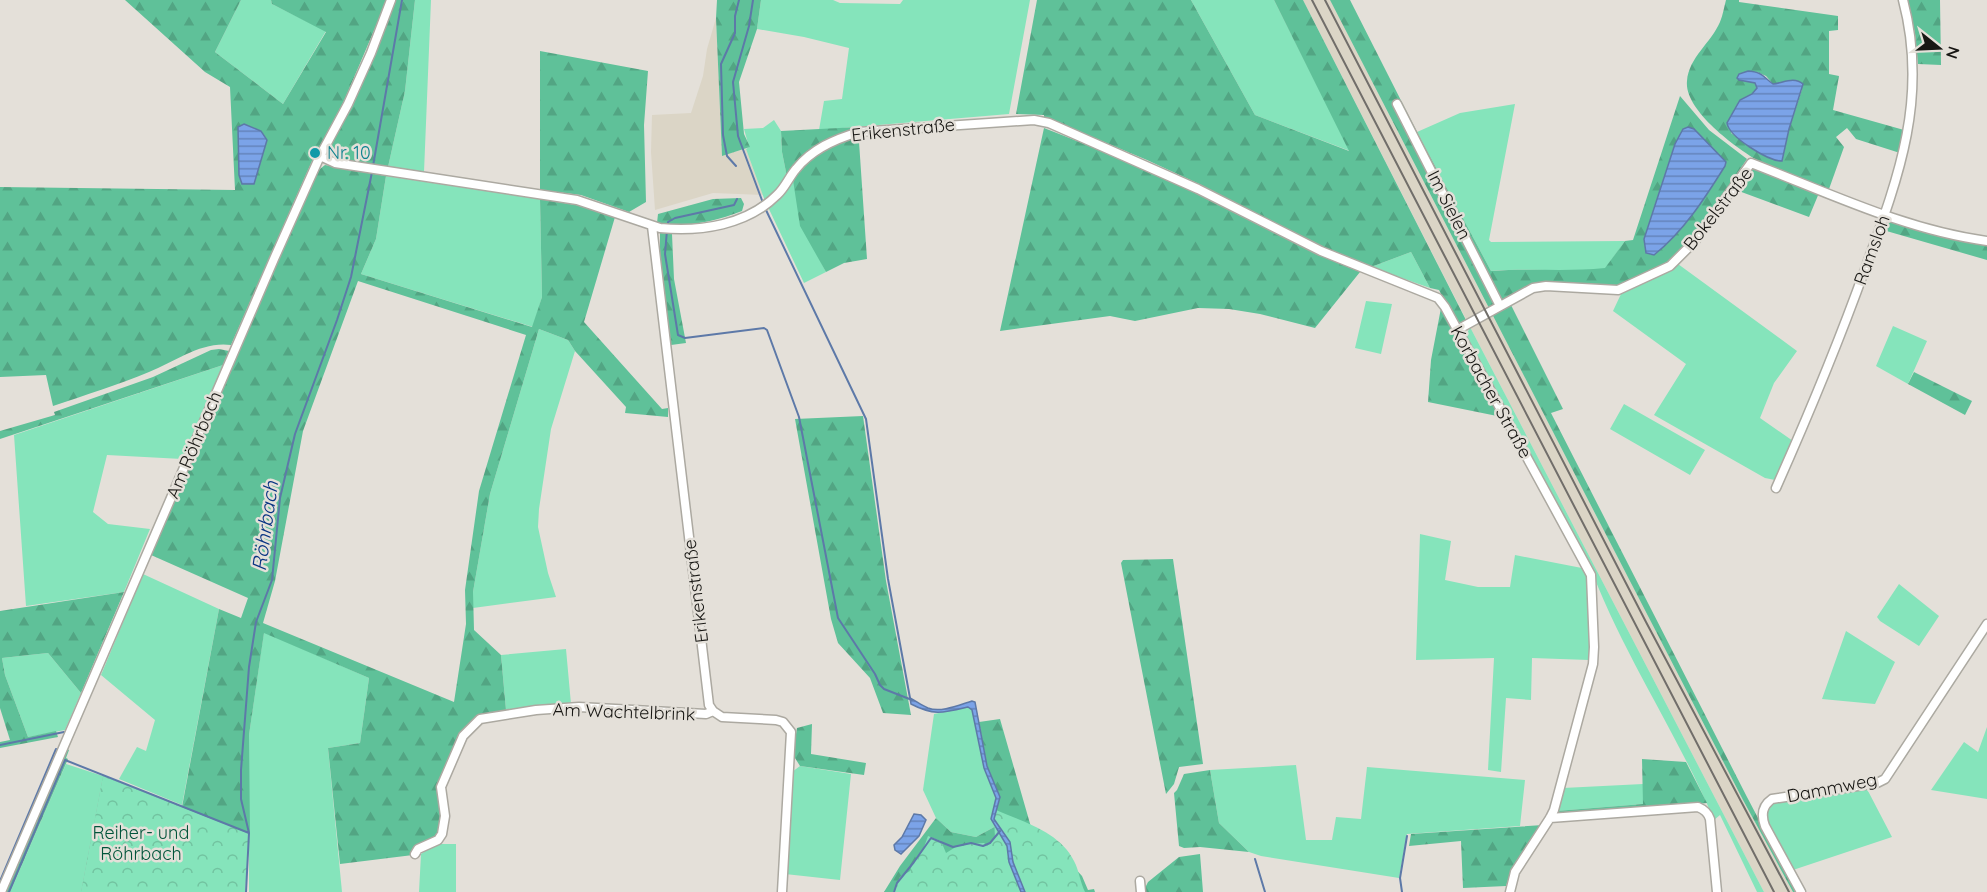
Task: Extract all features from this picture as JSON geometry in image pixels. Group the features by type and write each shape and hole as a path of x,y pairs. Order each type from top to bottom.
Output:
{"street":[{"name":"Am Röhrbach","path":"2,892 320,156 371,54 391,0"},
{"name":"Ramsloh","path":"1776,488 1834,354 1885,214 1906,142 1912,100 1911,55 1903,0"},
{"name":"Im Sielen","path":"1397,104 1500,306"},
{"name":"Erikenstraße","path":"320,156 335,163 577,200 656,227 674,230 720,225 741,219 761,208 777,195 804,161 818,149 838,138 859,132 1006,120 1043,121"},
{"name":"Korbacher Straße","path":"1043,121 1198,189 1328,255 1438,298 1591,575 1593,664 1550,818 1515,872 1510,892"},
{"name":"Bokelstraße","path":"1457,330 1537,287 1546,285 1618,290 1670,266 1695,241 1751,163 1885,214 1944,232 1987,241"},
{"name":"Erikenstraße","path":"656,227 709,705 713,711"},
{"name":"Dammweg","path":"1801,892 1764,826 1761,817 1766,804 1772,799 1877,783 1885,779 1987,624"},
{"name":"Am Wachtelbrink","path":"415,854 418,849 438,840 442,834 445,816 441,787 463,736 480,719 536,710 579,708 706,714 713,711"},
{"path":"713,711 722,717 776,720 783,722 791,732 782,892"},
{"path":"1550,818 1698,807 1704,809 1710,819 1717,892"},
{"path":"1140,881 1141,892"}],"shaded area":[{"path":"1303,0 1330,0 1743,800 1793,892 1764,892"},
{"path":"716,18 722,155 746,149 763,195 713,193 655,210 651,152 652,115 691,113 703,76 707,49"}],"green space":[{"path":"125,0 241,0 215,52 283,104 326,32 272,4 271,0 387,0 344,101 312,161 231,345 199,349 137,377 53,406 46,375 0,377 0,187 235,190 230,87 205,72"},
{"path":"241,0 271,0 272,4 326,31 283,104 215,52"},
{"path":"395,0 415,0 405,91 388,167 332,158 327,151 353,105 376,53"},
{"path":"415,0 431,0 424,172 388,167 405,91"},
{"path":"717,0 761,0 757,29 739,82 744,134 750,147 722,156 716,18"},
{"path":"761,0 833,0 840,3 900,4 903,0 1030,0 1009,114 819,130 824,101 842,99 849,48 757,29"},
{"path":"1037,0 1191,0 1255,115 1349,151 1274,0 1303,0 1467,322 1458,322 1453,317 1439,290 1430,288 1411,252 1371,267 1306,240 1199,184 1044,117 1044,115 1016,114"},
{"path":"1191,0 1274,0 1350,151 1255,115"},
{"path":"1330,0 1350,0 1491,271 1605,268 1625,241 1633,240 1680,96 1709,130 1747,159 1705,222 1683,250 1668,263 1618,287 1552,282 1530,285 1507,297 1563,409 1551,413 1797,892 1793,892 1743,800","holes":["1675,144 1710,147 1725,162 1725,166 1702,202 1675,235 1654,255 1646,253 1644,239"]},
{"path":"1726,0 1739,0 1739,2 1838,16 1838,30 1829,31 1829,74 1839,76 1833,110 1904,130 1900,153 1856,139 1847,128 1836,137 1844,147 1829,189 1765,164 1724,137 1694,104 1688,92 1687,81 1696,57 1720,22","holes":["1757,72 1766,76 1773,84 1802,89 1789,129 1782,161 1761,154 1731,133 1746,97 1757,88 1755,83 1742,81"]},
{"path":"1908,0 1940,0 1941,65 1918,64"},
{"path":"540,51 648,71 644,125 646,202 629,212 581,195 540,190"},
{"path":"1515,104 1489,240 1491,242 1625,241 1605,269 1491,271 1417,132 1460,113"},
{"path":"774,120 781,131 787,177 775,193 765,201 746,149 749,147 744,129 763,128"},
{"path":"858,127 867,259 844,263 826,272 800,226 793,180 787,177 782,152 781,131"},
{"path":"1044,128 1158,175 1297,244 1360,272 1315,328 1260,314 1229,309 1198,308 1135,321 1110,316 1000,331"},
{"path":"325,165 386,176 376,239 361,274 532,327 542,297 540,199 576,205 615,217 584,322 662,409 668,408 668,417 625,413 626,407 575,351 568,340 539,329 490,494 473,592 474,630 501,655 506,710 479,715 438,786 443,816 440,833 436,839 413,855 340,864 328,748 360,743 369,678 264,633 249,735 250,834 81,892 103,776 182,807 219,609 241,618 248,598 151,555 316,172","holes":["358,281 526,335 479,491 465,590 466,624 454,702 263,623 275,581 303,431"]},
{"path":"1753,168 1819,193 1809,217 1736,190"},
{"path":"386,176 540,199 542,297 533,327 361,274 376,239"},
{"path":"793,180 817,254 826,272 804,283 768,207"},
{"path":"741,198 744,204 742,211 721,218 689,224 657,223 658,214 713,199"},
{"path":"1892,222 1929,233 1987,245 1987,260 1883,230 1884,225"},
{"path":"660,233 672,234 674,279 686,343 671,345 660,256"},
{"path":"1411,252 1430,288 1371,267"},
{"path":"1678,264 1797,351 1774,383 1760,418 1793,441 1775,480 1765,478 1654,415 1686,364 1613,311 1621,294 1668,272"},
{"path":"1366,301 1392,304 1381,354 1355,348"},
{"path":"1441,308 1468,362 1502,417 1428,402 1431,360"},
{"path":"1893,326 1927,341 1908,384 1876,366"},
{"path":"1470,327 1764,892 1757,892 1720,815 1714,820 1616,627 1588,561 1465,338"},
{"path":"539,329 568,340 575,351 551,429 539,509 538,527 556,597 473,608 473,592 490,494"},
{"path":"211,350 229,351 223,365 0,439 0,431 55,415 54,412 153,377"},
{"path":"223,365 182,459 107,455 93,512 108,524 150,529 124,592 26,606 14,435"},
{"path":"1914,372 1972,401 1965,415 1908,384"},
{"path":"1624,404 1705,450 1690,475 1610,429"},
{"path":"863,416 886,581 911,715 883,713 870,678 838,643 831,619 795,419"},
{"path":"1420,534 1451,541 1445,580 1478,587 1510,587 1515,555 1587,569 1589,660 1532,658 1531,700 1506,698 1501,772 1488,770 1494,658 1416,660"},
{"path":"1173,559 1203,764 1179,767 1174,784 1166,794 1121,563 1123,560"},
{"path":"143,574 219,609 182,805 119,779 137,747 146,751 155,720 101,675"},
{"path":"1899,584 1939,616 1919,646 1877,617"},
{"path":"124,592 81,693 48,653 2,658 5,675 28,737 56,731 58,737 0,748 0,742 10,740 0,708 0,611"},
{"path":"1846,631 1895,662 1875,704 1822,699"},
{"path":"264,632 369,678 360,743 328,748 342,892 249,892 249,735"},
{"path":"566,649 571,704 506,710 501,655"},
{"path":"48,653 81,693 65,730 28,737 5,675 2,658"},
{"path":"968,707 972,710 984,768 996,798 991,818 996,826 976,837 951,832 936,818 923,790 934,714"},
{"path":"1000,719 1033,834 1071,864 1082,876 1088,890 1094,889 1095,892 1025,892 994,818 1000,797 987,766 979,722"},
{"path":"812,724 811,754 866,763 864,775 800,766 795,758 792,758 797,728"},
{"path":"1987,727 1987,799 1931,790 1964,742 1978,752"},
{"path":"67,749 69,750 66,758 68,759 10,892 6,892"},
{"path":"1642,759 1686,762 1707,803 1555,817 1556,811 1643,804"},
{"path":"66,764 103,776 81,892 10,892"},
{"path":"1296,765 1306,840 1332,840 1336,817 1361,819 1367,767 1525,780 1520,826 1407,834 1399,878 1261,856 1249,852 1219,823 1210,770"},
{"path":"800,766 851,774 840,880 785,874 792,772"},
{"path":"1210,770 1219,823 1249,852 1179,846 1174,793 1184,774"},
{"name":"Reiher- und Röhrbach","path":"103,776 250,834 245,892 81,892"},
{"path":"1643,784 1643,804 1556,811 1563,788"},
{"path":"1867,789 1892,837 1793,870 1767,826 1766,811 1774,802"},
{"path":"996,810 1040,829 1060,842 1074,861 1085,892 893,892 900,877 910,871 923,850 928,836 941,841 946,853 959,845 984,843 987,846 995,838"},
{"path":"936,818 951,832 976,837 996,826 1021,892 884,892 900,866"},
{"path":"1543,825 1511,871 1506,886 1463,888 1461,841 1409,846 1411,834"},
{"path":"435,844 456,844 456,892 419,892 421,854"},
{"path":"1200,854 1203,892 1145,892 1148,882 1179,857"}],"water":[{"path":"1748,71 1760,74 1773,84 1796,80 1803,84 1782,161 1768,157 1750,147 1729,129 1727,123 1740,100 1752,94 1757,88 1755,83 1737,78 1739,74"},
{"path":"244,124 261,131 267,140 254,184 242,184 239,175 238,127"},
{"path":"1688,127 1694,129 1726,162 1725,166 1702,202 1675,235 1654,255 1646,253 1644,239 1675,144 1683,129"},
{"path":"910,698 933,709 944,709 975,702 987,766 1000,797 994,819 1010,842 1013,862 1025,892 1021,892 1009,862 1007,846 991,819 996,798 984,768 972,710 968,707 933,712 911,704"},
{"path":"914,814 921,815 926,820 919,836 901,854 895,850 894,845 902,837"}],"waterway":[{"name":"Röhrbach","path":"373,166 402,0"},
{"path":"736,166 727,156 723,135 721,64 735,33 735,16 739,0"},
{"path":"753,0 749,26 733,82 738,136 763,203"},
{"name":"Röhrbach","path":"246,892 249,833 241,799 241,770 249,667 256,622 272,580 280,498 295,434 351,277 372,172"},
{"path":"668,225 668,222 675,218 734,205 737,199"},
{"path":"765,208 866,419 888,579 910,698"},
{"path":"667,230 665,254 678,335 685,338 764,328 767,330 799,417 838,618 880,685 884,689 912,700"},
{"path":"0,745 64,732"},
{"path":"0,881 56,749"},
{"path":"9,892 65,760 249,833"},
{"path":"894,892 897,883 931,838 953,847 971,843 983,846 990,843 1000,831"},
{"path":"1402,892 1400,878 1407,836"},
{"path":"1255,859 1265,892"}],"railway":[{"path":"1312,0 1774,892"},
{"path":"1325,0 1646,622 1789,892"}],"place":[{"name":"Nr. 10","path":"315,153"}]}
